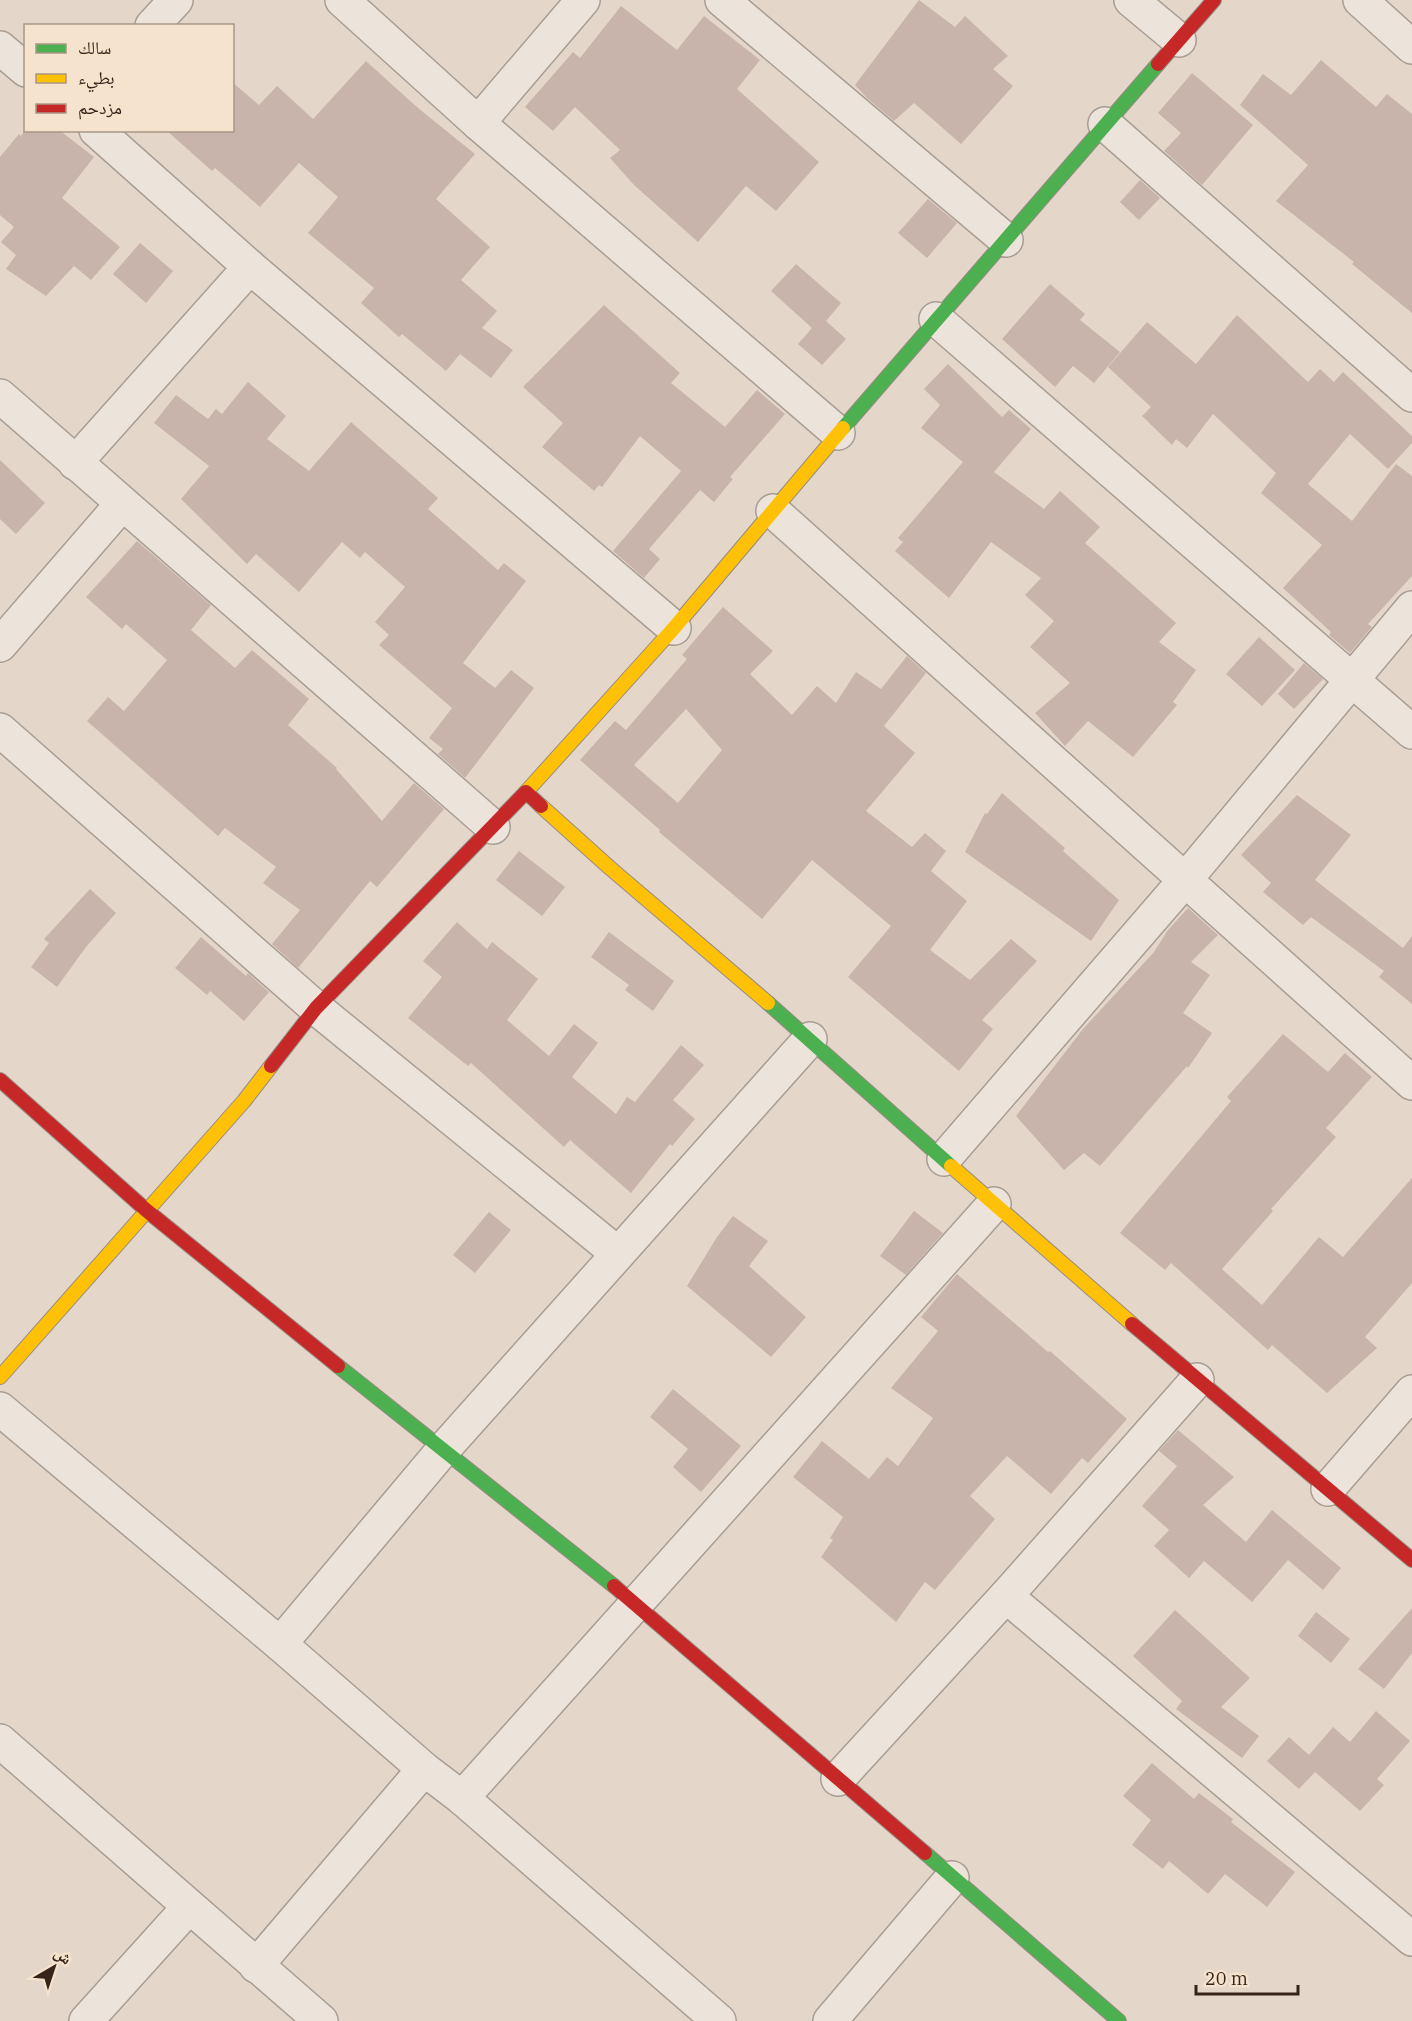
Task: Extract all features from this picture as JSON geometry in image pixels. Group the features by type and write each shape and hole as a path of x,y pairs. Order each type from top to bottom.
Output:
{"street":[{"path":"154,24 176,0"},
{"path":"342,0 478,123 838,433"},
{"path":"478,123 583,0"},
{"path":"722,0 1006,240"},
{"path":"1131,0 1179,40"},
{"path":"0,1377 244,1101 316,1008 526,792 674,628 936,319 1214,0"},
{"path":"1360,0 1412,47"},
{"path":"0,48 24,68"},
{"path":"1105,124 1412,395"},
{"path":"98,132 250,267 674,628"},
{"path":"75,463 250,267"},
{"path":"936,319 1412,732"},
{"path":"0,396 493,827"},
{"path":"0,645 122,504"},
{"path":"773,512 1412,1083"},
{"path":"945,1159 1185,880 1412,608"},
{"path":"0,730 316,1008 617,1253"},
{"path":"526,792 1197,1380 1412,1560"},
{"path":"280,1644 442,1451 810,1039"},
{"path":"0,1080 146,1210 442,1451 635,1603 1119,2021"},
{"path":"462,1798 994,1204"},
{"path":"838,1779 1006,1596 1197,1380"},
{"path":"1328,1489 1412,1392"},
{"path":"0,1409 280,1644 424,1769 462,1798 719,2021"},
{"path":"1006,1596 1412,1939"},
{"path":"0,1741 321,2021"},
{"path":"256,1965 424,1769"},
{"path":"830,2021 952,1878"},
{"path":"86,2021 189,1907"}],"building":[{"path":"919,0 955,27 965,16 1008,56 993,69 1013,86 961,144 914,103 894,121 855,85"},
{"path":"621,6 677,50 704,16 760,60 737,89 819,162 776,211 746,186 698,242 634,185 610,158 620,150 575,107 553,131 525,107 573,52 580,58"},
{"path":"1321,60 1376,107 1387,94 1412,114 1412,313 1352,264 1354,262 1276,201 1308,165 1240,105 1263,74 1291,95"},
{"path":"366,61 418,108 475,154 436,199 490,247 461,280 497,311 482,328 513,350 491,378 460,354 446,371 402,334 399,337 361,303 374,288 308,233 338,197 299,163 260,207 215,168 212,171 168,132 234,132 234,84 259,105 277,86 313,119"},
{"path":"1192,73 1253,125 1202,185 1164,151 1181,133 1158,113"},
{"path":"24,132 62,132 94,157 62,198 120,247 91,280 74,266 46,296 6,269 16,255 1,242 14,227 0,215 0,157 19,134 21,136"},
{"path":"1140,180 1160,198 1139,220 1120,202"},
{"path":"928,199 957,223 927,258 898,233"},
{"path":"140,243 173,271 146,303 113,274"},
{"path":"796,264 841,303 826,321 846,339 822,365 798,344 812,328 771,291"},
{"path":"1050,284 1085,314 1080,320 1120,352 1094,383 1073,366 1055,387 1002,339"},
{"path":"604,305 680,373 671,383 725,427 757,390 785,414 730,477 733,479 714,502 700,490 649,549 660,559 644,578 613,551 681,471 640,436 602,487 599,485 594,491 542,447 563,423 523,387"},
{"path":"1237,315 1308,382 1320,369 1334,382 1343,372 1412,436 1412,443 1388,469 1350,434 1308,484 1352,521 1396,464 1412,476 1412,576 1368,624 1372,627 1350,653 1329,635 1331,632 1283,588 1322,545 1261,493 1276,473 1213,414 1187,448 1176,439 1172,445 1142,416 1151,407 1108,367 1147,322 1196,364"},
{"path":"948,364 1002,417 1009,410 1031,429 994,472 1044,509 1060,491 1100,527 1085,543 1176,623 1159,642 1196,670 1173,702 1177,705 1133,757 1088,721 1065,746 1035,713 1070,683 1030,647 1054,621 1025,595 1041,578 991,542 949,598 895,551 903,542 898,538 963,462 921,428 940,405 924,389"},
{"path":"248,382 286,416 267,439 309,471 351,422 438,498 428,509 498,570 504,563 526,581 463,663 495,688 511,670 534,688 465,778 438,754 443,749 429,738 452,708 379,645 389,635 375,622 405,587 365,552 360,558 342,542 299,592 256,554 247,564 181,499 209,466 154,423 176,395 208,419 216,409 222,414"},
{"path":"0,460 45,503 16,534 0,519"},
{"path":"137,541 211,605 191,630 235,668 252,650 309,699 288,725 337,768 382,821 414,783 444,809 377,887 370,881 298,968 272,944 300,910 263,883 276,867 225,828 218,836 87,721 108,697 124,711 167,660 126,624 122,629 86,597"},
{"path":"723,607 773,651 750,674 792,715 817,686 836,703 856,672 881,689 907,656 926,673 884,726 915,753 866,811 912,847 925,833 946,851 931,871 967,901 930,950 970,980 1011,939 1037,961 982,1020 993,1029 959,1071 848,977 891,926 812,860 762,919 659,832 660,830 580,760 615,721 626,730 687,659 682,655","holes":["686,709 722,750 678,803 634,765"]},
{"path":"1259,637 1295,670 1262,706 1226,674"},
{"path":"1304,663 1323,679 1294,709 1278,694"},
{"path":"1002,793 1065,848 1063,851 1119,900 1091,941 965,852 985,813 987,814"},
{"path":"1297,795 1351,835 1315,880 1403,948 1412,936 1412,1004 1379,977 1384,971 1311,917 1303,925 1263,892 1271,883 1241,855"},
{"path":"519,851 565,887 542,916 496,880"},
{"path":"90,889 116,913 86,947 57,987 31,967 49,943 44,939"},
{"path":"1188,908 1218,935 1191,962 1210,975 1183,1013 1212,1033 1188,1068 1187,1066 1100,1166 1084,1153 1064,1170 1016,1116 1083,1029 1154,952 1168,930"},
{"path":"457,922 487,949 492,942 538,979 507,1020 549,1056 574,1024 598,1043 572,1077 616,1114 627,1097 635,1102 681,1045 704,1065 673,1100 695,1119 672,1146 670,1144 631,1193 570,1140 564,1147 471,1063 468,1066 408,1018 442,977 423,961"},
{"path":"609,932 674,981 653,1011 625,990 629,985 591,957"},
{"path":"201,937 246,976 248,973 269,992 244,1021 210,991 207,995 175,968"},
{"path":"1283,1034 1328,1072 1345,1053 1372,1077 1326,1128 1336,1137 1271,1209 1273,1211 1222,1269 1262,1305 1319,1237 1343,1257 1412,1178 1412,1283 1365,1337 1377,1348 1327,1393 1272,1345 1268,1350 1171,1263 1165,1270 1120,1233 1231,1101 1227,1097"},
{"path":"914,1211 943,1233 906,1275 880,1256"},
{"path":"489,1212 511,1230 475,1273 453,1255"},
{"path":"733,1216 768,1241 749,1266 806,1317 771,1357 687,1286 717,1237"},
{"path":"957,1274 1127,1419 1088,1463 1082,1458 1051,1494 1007,1456 970,1496 995,1519 935,1590 925,1582 896,1622 821,1557 833,1540 830,1538 843,1517 793,1477 822,1441 869,1479 887,1457 898,1466 933,1418 891,1388 938,1331 921,1317"},
{"path":"673,1389 741,1446 701,1492 673,1467 688,1449 650,1417"},
{"path":"1178,1430 1234,1477 1203,1505 1246,1542 1272,1510 1341,1568 1323,1590 1288,1560 1252,1602 1204,1561 1189,1578 1154,1546 1169,1530 1142,1506 1177,1466 1159,1451"},
{"path":"1412,1608 1412,1653 1384,1689 1358,1669"},
{"path":"1175,1610 1250,1678 1221,1707 1259,1736 1242,1758 1176,1709 1182,1701 1133,1656"},
{"path":"1316,1612 1350,1639 1331,1663 1298,1636"},
{"path":"1376,1711 1410,1741 1377,1779 1384,1785 1360,1811 1315,1772 1299,1789 1267,1761 1289,1737 1309,1755 1333,1727 1350,1742"},
{"path":"1152,1763 1194,1799 1199,1793 1233,1819 1231,1822 1295,1872 1267,1907 1225,1874 1208,1894 1169,1861 1163,1869 1132,1845 1151,1820 1123,1796"}],"traffic: fast":[{"path":"843,428 1158,64"},
{"path":"768,1003 951,1166"},
{"path":"338,1366 614,1586"},
{"path":"925,1853 1119,2021"}],"traffic: slow":[{"path":"526,792 674,628 843,428"},
{"path":"541,806 768,1003"},
{"path":"0,1377 244,1101 271,1066"},
{"path":"951,1166 1132,1324"}],"traffic: jam":[{"path":"1158,64 1214,0"},
{"path":"271,1066 316,1008 526,792 541,806"},
{"path":"0,1080 146,1210 338,1366"},
{"path":"1132,1324 1412,1560"},
{"path":"614,1586 925,1853"}]}
